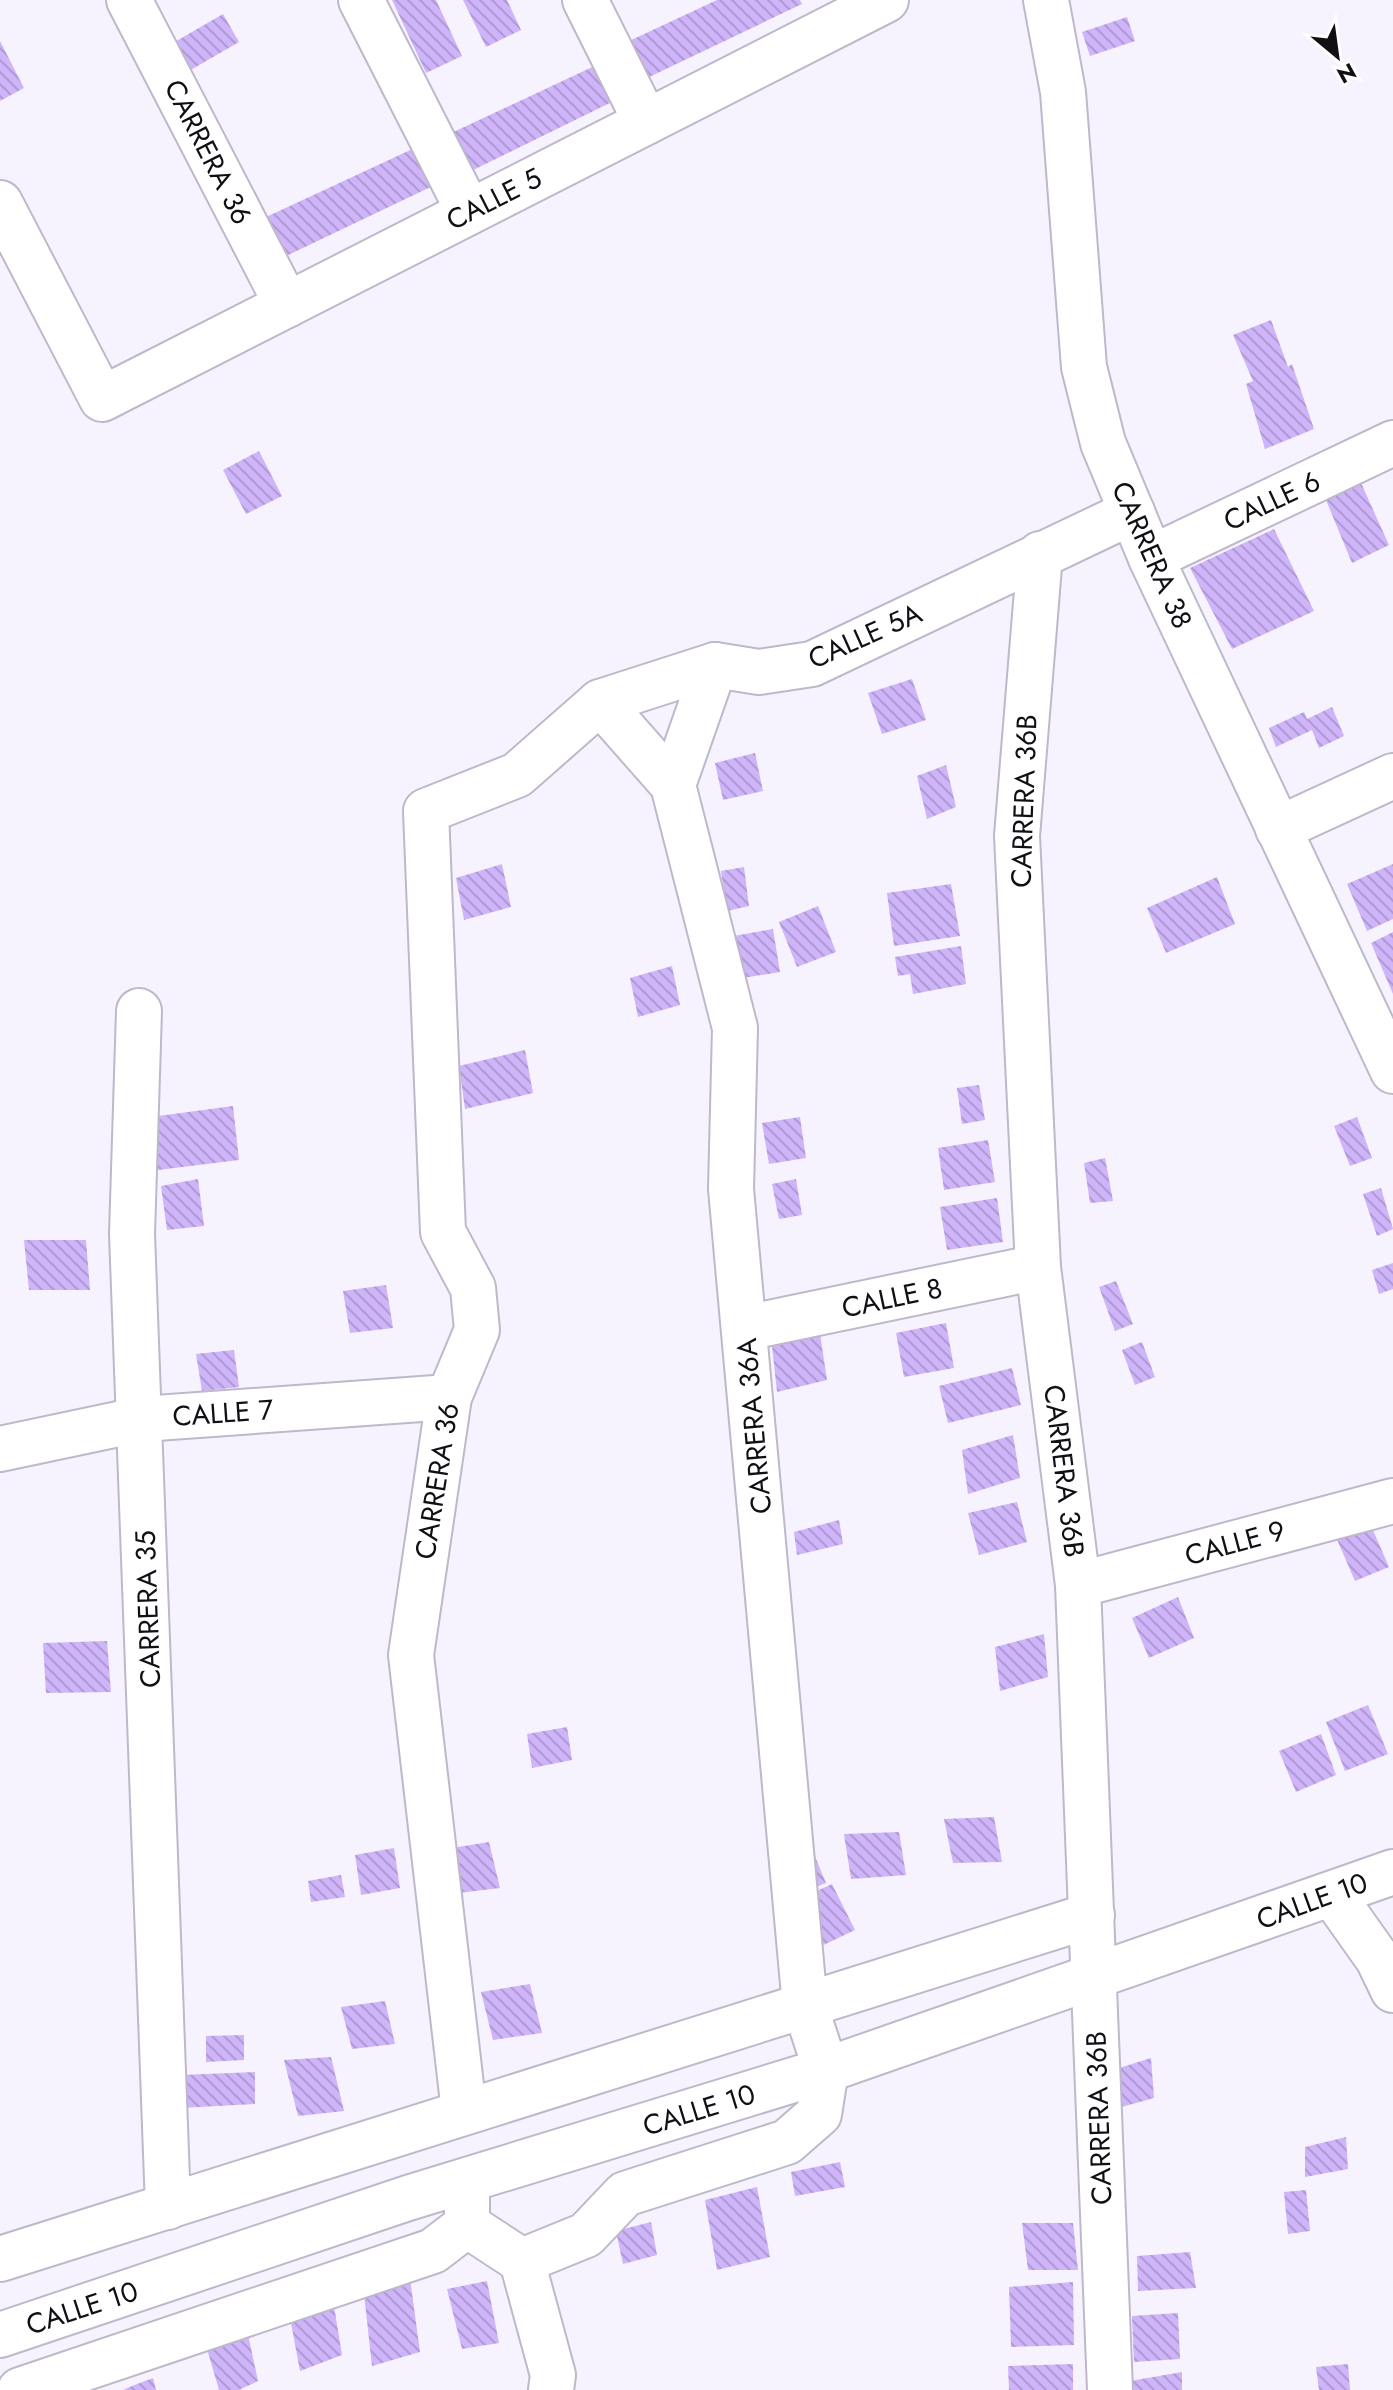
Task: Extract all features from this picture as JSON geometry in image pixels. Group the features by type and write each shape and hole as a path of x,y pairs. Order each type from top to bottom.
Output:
{"street":[{"name":"CARRERA 36","path":"129,0 287,305"},
{"path":"361,0 469,212"},
{"path":"585,0 646,122"},
{"name":"CALLE 5","path":"0,203 102,399 646,122 830,13 886,0"},
{"name":"CARRERA 38","path":"1046,0 1063,92 1084,367 1103,443 1151,558 1393,1071"},
{"name":"CALLE 6","path":"1151,558 1393,443"},
{"name":"CALLE 5A","path":"426,811 517,775 600,702 715,665 759,672 812,664 1132,512"},
{"name":"CARRERA 36B","path":"1040,554 1017,836 1038,1267 1078,1585 1110,2390"},
{"path":"673,785 715,665"},
{"name":"CARRERA 36A","path":"600,702 673,785 735,1028 731,1189 805,2006 826,2070"},
{"path":"1278,829 1393,776"},
{"name":"CARRERA 36","path":"426,811 443,1232 473,1288 477,1330 449,1397 411,1655 464,2111"},
{"name":"CARRERA 35","path":"139,1011 132,1234 142,1419 168,2207"},
{"name":"CALLE 8","path":"745,1328 1038,1267"},
{"name":"CALLE 7","path":"0,1449 142,1419 449,1397"},
{"name":"CALLE 9","path":"1078,1585 1393,1501"},
{"name":"CALLE 10","path":"0,2335 408,2198 826,2070 1094,1979 1393,1872"},
{"path":"1332,1894 1378,1959 1393,1990"},
{"path":"0,2259 1092,1915"},
{"path":"522,2261 586,2235 625,2194 787,2142 819,2114 826,2070"},
{"path":"393,2134 408,2198"},
{"path":"467,2181 467,2225"},
{"path":"467,2225 522,2261 553,2375 551,2390"},
{"path":"20,2390 433,2251 467,2225"}],"building":[{"path":"392,0 436,0 462,56 426,73"},
{"path":"463,0 507,0 521,30 486,47"},
{"path":"717,0 800,0 802,4 645,79 627,42"},
{"path":"223,14 239,42 182,75 166,47"},
{"path":"1127,17 1135,41 1090,56 1082,32"},
{"path":"0,41 24,88 0,101"},
{"path":"603,62 620,98 463,175 445,136"},
{"path":"421,145 439,183 282,258 264,218"},
{"path":"1271,320 1288,367 1292,364 1314,429 1265,449 1246,384 1253,381 1233,335"},
{"path":"259,451 282,496 246,514 223,470"},
{"path":"1361,483 1389,545 1352,563 1326,500"},
{"path":"1274,529 1314,611 1232,649 1190,568"},
{"path":"912,679 926,720 882,734 868,693"},
{"path":"1332,707 1344,736 1319,748 1312,730 1276,747 1269,728 1304,712 1307,719"},
{"path":"755,753 763,791 723,800 715,763"},
{"path":"946,765 956,807 927,819 917,776"},
{"path":"502,864 511,907 464,920 456,878"},
{"path":"1393,864 1393,919 1367,931 1347,884"},
{"path":"744,867 749,906 727,911 721,871"},
{"path":"1217,877 1235,924 1166,953 1147,908"},
{"path":"951,884 960,936 894,946 887,893"},
{"path":"818,906 836,952 797,967 779,922"},
{"path":"773,929 780,972 730,980 723,938"},
{"path":"1393,932 1393,994 1371,943"},
{"path":"961,946 966,984 913,994 910,974 898,976 895,957"},
{"path":"672,966 680,1005 638,1017 630,978"},
{"path":"525,1050 533,1093 465,1109 459,1066"},
{"path":"979,1085 985,1120 962,1124 957,1088"},
{"path":"233,1106 239,1160 158,1170 151,1117"},
{"path":"800,1117 806,1158 769,1164 762,1123"},
{"path":"1357,1117 1372,1158 1350,1166 1334,1126"},
{"path":"988,1140 995,1182 944,1190 938,1148"},
{"path":"1105,1158 1113,1201 1090,1203 1084,1163"},
{"path":"198,1179 204,1226 167,1230 161,1186"},
{"path":"796,1179 802,1215 779,1219 772,1184"},
{"path":"1381,1188 1393,1229 1377,1236 1363,1194"},
{"path":"997,1198 1003,1242 947,1250 940,1207"},
{"path":"24,1240 86,1240 90,1290 29,1290"},
{"path":"1393,1263 1393,1289 1379,1294 1372,1270"},
{"path":"1116,1281 1133,1324 1115,1331 1099,1287"},
{"path":"386,1285 393,1328 350,1333 343,1291"},
{"path":"946,1323 954,1368 904,1377 896,1333"},
{"path":"820,1334 827,1380 777,1392 772,1346"},
{"path":"1142,1342 1155,1377 1135,1385 1122,1350"},
{"path":"234,1350 239,1387 202,1391 196,1354"},
{"path":"1012,1368 1021,1405 948,1423 939,1386"},
{"path":"1013,1435 1020,1478 968,1494 962,1450"},
{"path":"1017,1502 1027,1542 979,1555 968,1513"},
{"path":"839,1520 843,1544 797,1555 794,1532"},
{"path":"1369,1521 1389,1567 1355,1581 1335,1535"},
{"path":"1178,1597 1194,1638 1149,1658 1132,1618"},
{"path":"1044,1634 1048,1677 1000,1691 995,1647"},
{"path":"107,1641 111,1692 46,1693 43,1643"},
{"path":"1368,1705 1388,1754 1345,1771 1326,1722"},
{"path":"567,1727 572,1760 532,1768 527,1734"},
{"path":"1321,1734 1336,1775 1296,1792 1279,1751"},
{"path":"994,1817 1002,1862 953,1863 944,1819"},
{"path":"899,1832 906,1875 851,1879 844,1834"},
{"path":"489,1842 500,1888 450,1894 440,1850"},
{"path":"394,1848 400,1888 361,1895 355,1855"},
{"path":"814,1854 826,1883 790,1897 779,1869"},
{"path":"341,1875 345,1897 311,1902 308,1881"},
{"path":"832,1884 855,1930 811,1951 788,1904"},
{"path":"530,1984 542,2033 493,2040 481,1992"},
{"path":"385,2001 395,2044 352,2049 341,2007"},
{"path":"244,2035 244,2060 206,2062 206,2036"},
{"path":"331,2057 344,2111 298,2116 284,2060"},
{"path":"1151,2058 1154,2098 1118,2108 1116,2069"},
{"path":"255,2072 255,2104 181,2108 182,2075"},
{"path":"1346,2137 1348,2169 1305,2177 1305,2147"},
{"path":"840,2162 845,2187 795,2196 791,2172"},
{"path":"757,2187 770,2257 717,2270 705,2200"},
{"path":"1306,2190 1310,2231 1288,2234 1284,2192"},
{"path":"651,2222 657,2255 623,2264 616,2231"},
{"path":"1022,2223 1073,2223 1078,2270 1028,2270"},
{"path":"1190,2252 1196,2288 1138,2291 1137,2256"},
{"path":"409,2271 420,2352 372,2366 363,2285"},
{"path":"487,2281 499,2343 462,2349 447,2289"},
{"path":"1073,2282 1074,2345 1011,2347 1009,2287"},
{"path":"334,2306 342,2355 300,2371 291,2323"},
{"path":"1178,2313 1180,2359 1134,2362 1132,2316"},
{"path":"246,2325 258,2381 239,2390 219,2390 205,2342"},
{"path":"1073,2364 1073,2390 1009,2390 1008,2366"},
{"path":"1348,2364 1350,2390 1319,2390 1316,2367"},
{"path":"1182,2372 1182,2390 1131,2390 1130,2381"},
{"path":"153,2378 156,2390 123,2390 132,2386"}]}
